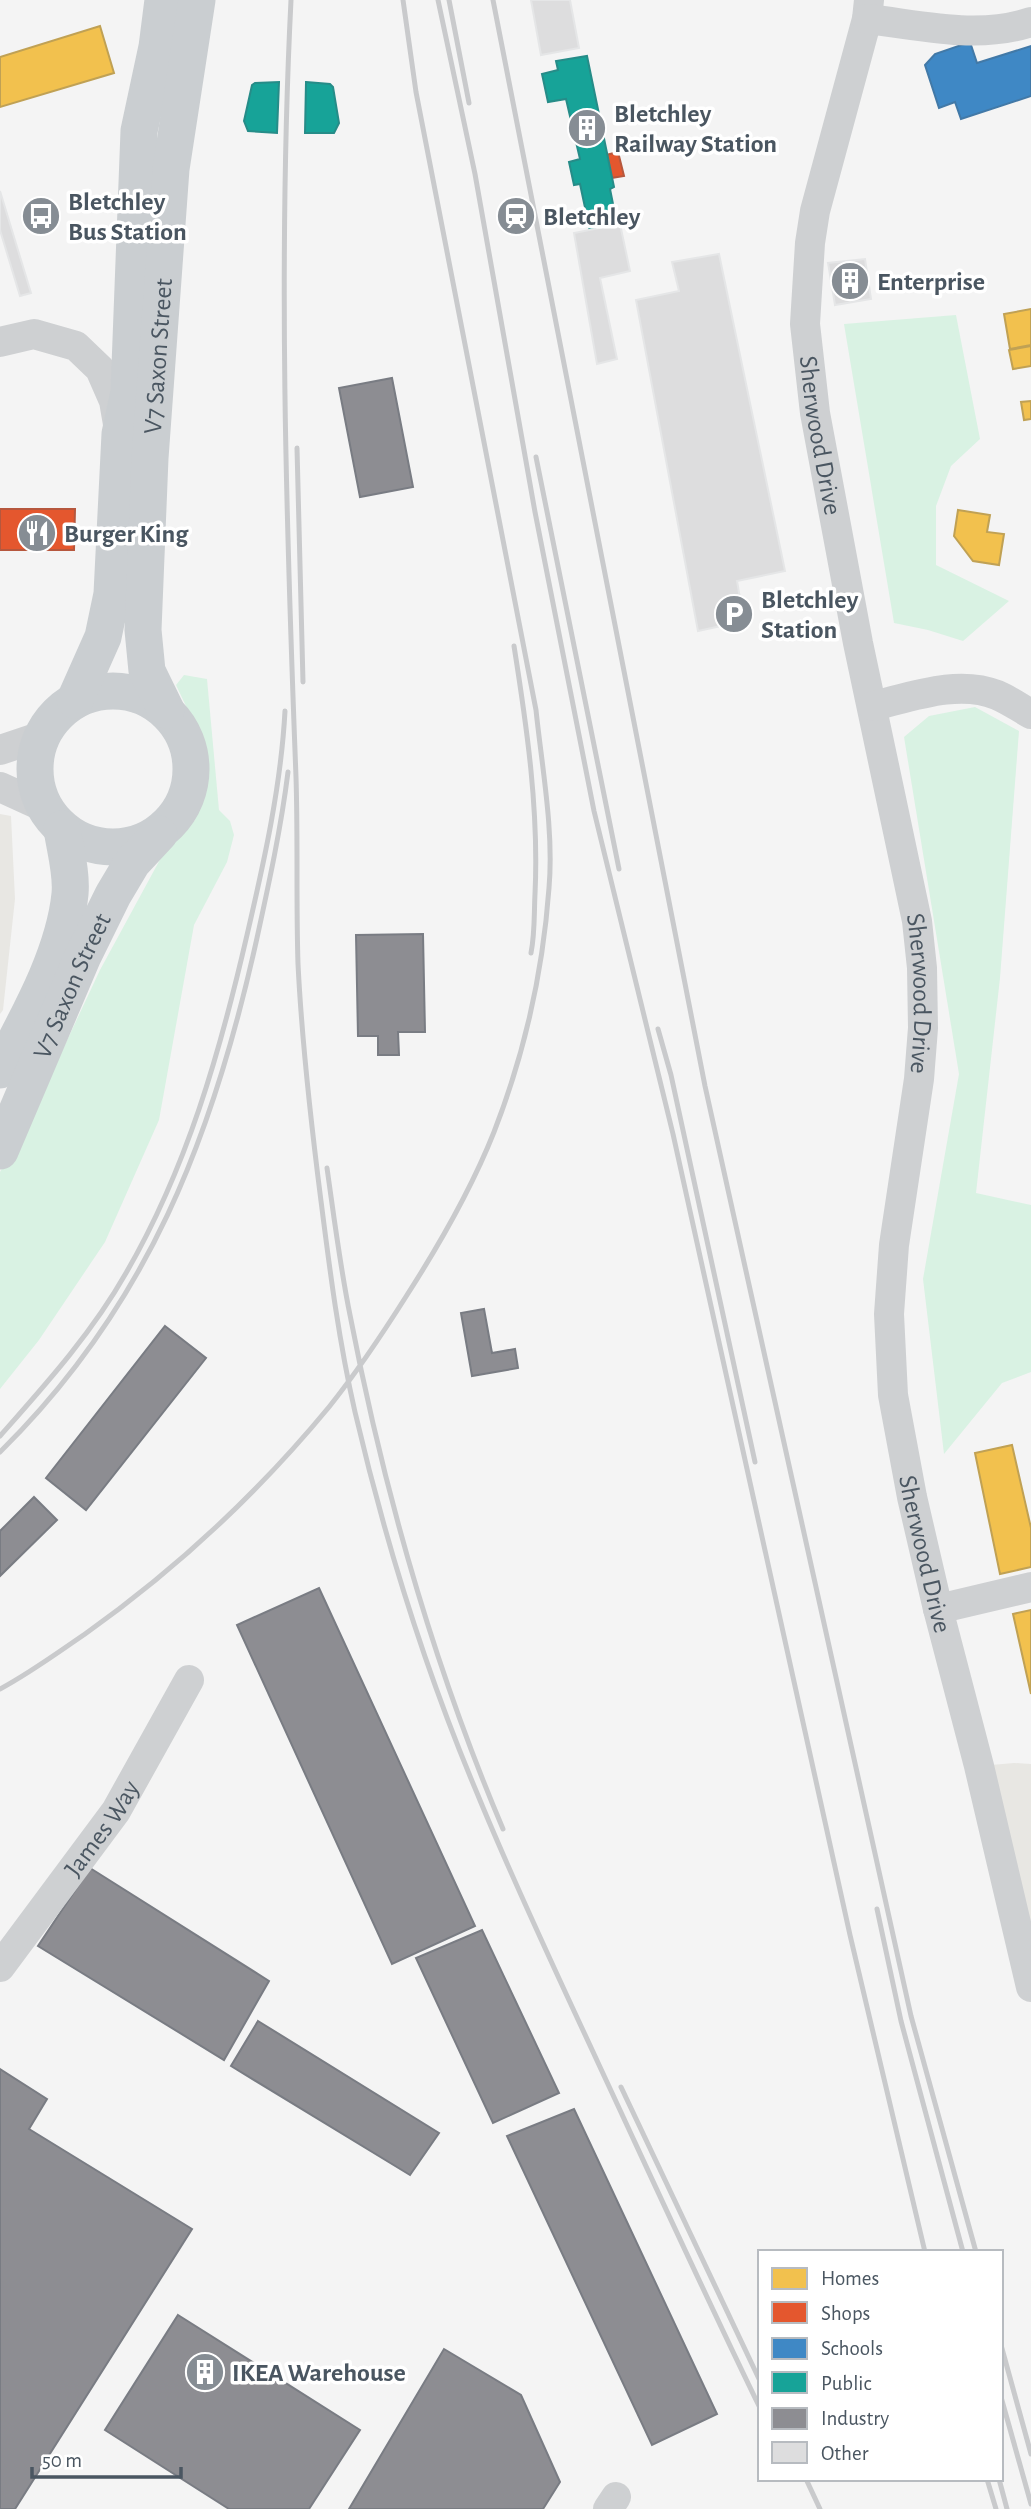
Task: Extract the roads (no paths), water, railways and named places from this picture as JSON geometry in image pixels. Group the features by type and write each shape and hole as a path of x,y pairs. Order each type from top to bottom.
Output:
{"main road":[{"name":"V7 Saxon Street","path":"75,700 103,637 111,594 120,434 129,392 139,131 157,47 163,0"},
{"name":"V7 Saxon Street","path":"166,710 148,671 143,630 150,458 171,170 197,0"},
{"path":"114,690 142,696 166,710 176,722 187,742 192,764 191,779 182,808 162,831 138,844 111,848 85,842 53,818 36,784 35,760 41,736 55,716 75,700 96,691 114,690"},
{"name":"V7 Saxon Street","path":"0,1070 28,1016 63,934 71,891 53,818"},
{"name":"V7 Saxon Street","path":"0,1151 113,895 132,863 162,831"}],"street":[{"path":"868,10 975,32 1015,27 1031,22"},
{"name":"Sherwood Drive","path":"868,10 815,211 810,243 805,324 815,413 858,643 917,921 922,968 923,1028 919,1079 894,1245 889,1314 893,1395 912,1497 938,1609 979,1766 1031,1987"},
{"path":"0,342 34,334 76,346 100,369 114,401 120,434"},
{"path":"873,706 945,690 973,688 997,694 1031,714"},
{"path":"0,750 41,736"},
{"path":"0,788 53,818"},
{"path":"938,1609 1031,1587"},
{"name":"James Way","path":"0,1967 116,1811 189,1680"}],"railway":[{"path":"291,0 284,291 289,583 297,800 298,964 304,1054 317,1172 335,1307 349,1386 393,1557 458,1747 537,1931 758,2404"},
{"path":"0,1689 85,1634 183,1557 274,1470 329,1407 398,1309 455,1215 494,1132 523,1043 537,981 546,919 550,866 549,821 536,710 416,92 403,0"},
{"path":"438,0 475,174 535,512 594,811 673,1134 850,1935 925,2250"},
{"path":"449,0 469,103"},
{"path":"493,0 705,1086 911,2016 975,2250"},
{"path":"297,448 303,682"},
{"path":"536,457 619,869"},
{"path":"514,646 534,801 536,863 531,953"},
{"path":"0,1436 68,1358 113,1295 148,1233 184,1151 213,1066 237,979 276,796 285,711"},
{"path":"0,1452 52,1396 96,1338 135,1278 168,1215 219,1082 239,1011 270,876 288,772"},
{"path":"658,1029 671,1075 755,1462"},
{"path":"327,1168 340,1260 363,1381 395,1511 454,1704 503,1829"},
{"path":"877,1909 901,2021 962,2250"},
{"path":"621,2087 758,2377"},
{"path":"1003,2352 1031,2454"},
{"path":"1003,2404 1031,2504"},
{"path":"807,2481 820,2509"},
{"path":"988,2481 996,2509"},
{"path":"1000,2481 1007,2509"}],"place":[{"name":"Bletchley Railway Station","path":"587,128"},
{"name":"Bletchley Bus Station","path":"41,216"},
{"name":"Bletchley","path":"516,216"},
{"name":"Enterprise","path":"850,281"},
{"name":"Burger King","path":"37,533"},
{"name":"Bletchley Station","path":"734,614"},
{"name":"IKEA Warehouse","path":"205,2372"}]}
